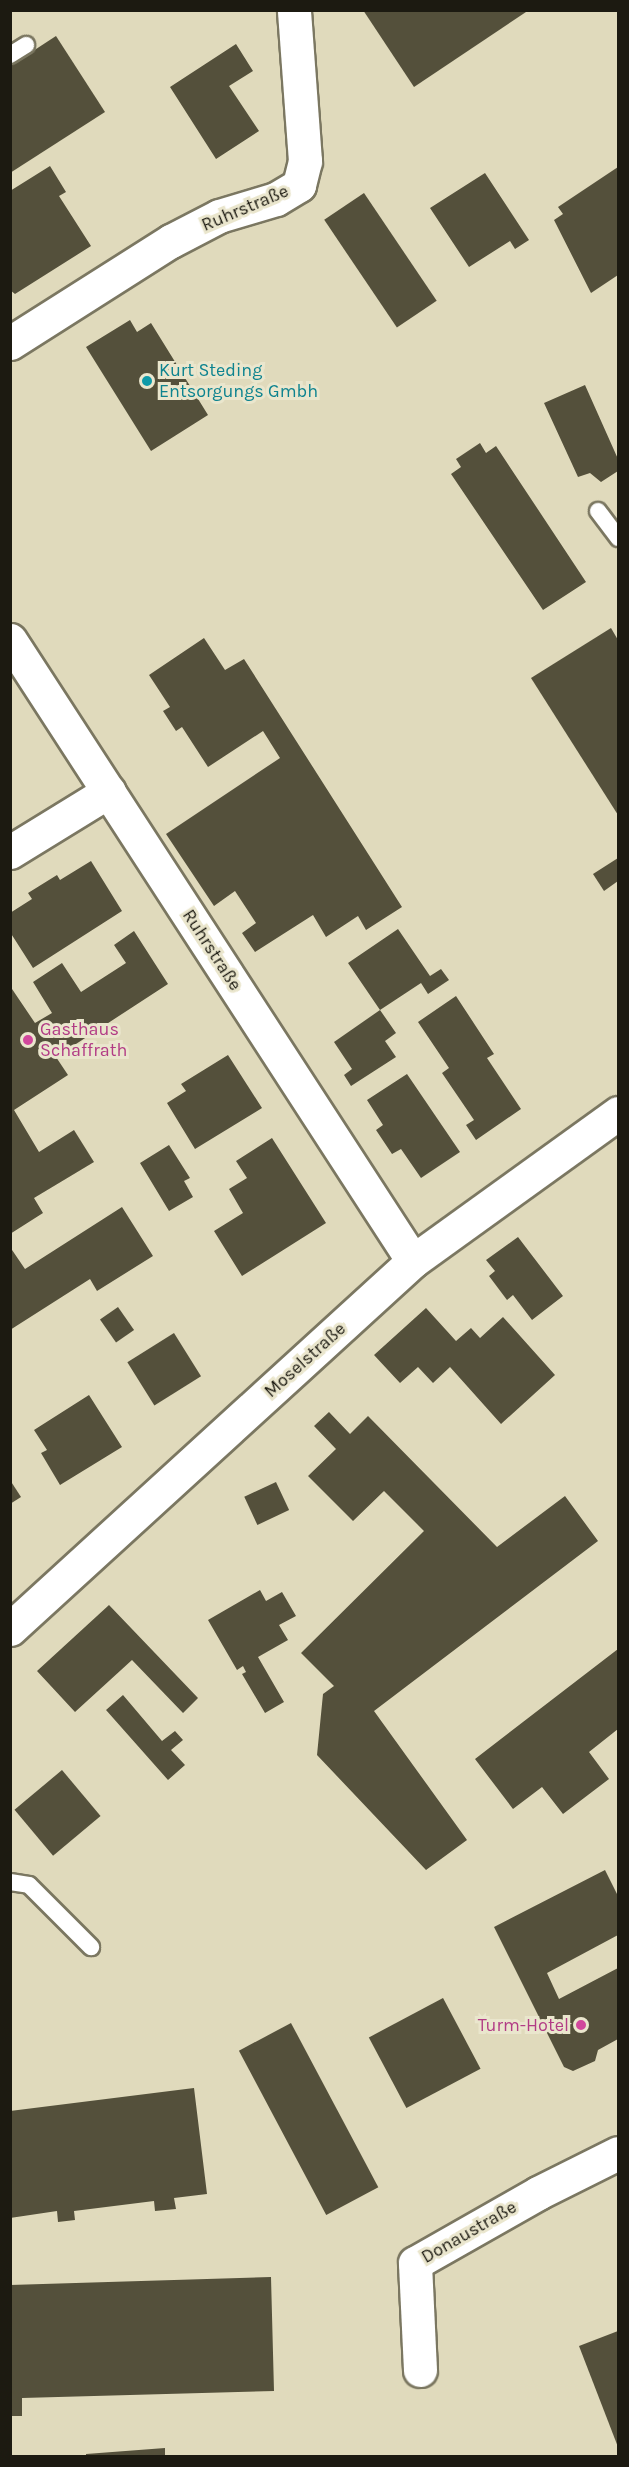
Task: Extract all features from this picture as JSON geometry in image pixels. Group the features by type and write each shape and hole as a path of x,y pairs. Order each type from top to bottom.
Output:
{"street":[{"name":"Ruhrstraße","path":"10,344 171,242 219,216 276,199 299,184 305,160 294,10"},
{"name":"Ruhrstraße","path":"10,640 413,1261"},
{"path":"10,852 109,791"},
{"name":"Moselstraße","path":"10,1629 413,1261 614,1124"},
{"name":"Donaustraße","path":"420,2370 415,2263 538,2193 618,2153"}],"lane":[{"path":"10,55 26,45"},
{"path":"598,511 618,538"},
{"path":"10,1882 29,1886 91,1947"}],"shaded area":[{"path":"11,11 618,11 618,2456 11,2456"}],"building":[{"path":"363,10 529,10 414,87"},
{"path":"56,36 105,112 10,173 10,66"},
{"path":"236,44 253,71 229,86 259,131 216,159 170,87"},
{"path":"50,166 66,192 59,196 91,246 15,294 10,290 10,191"},
{"path":"618,167 618,275 591,293 554,220 563,214 558,207"},
{"path":"485,173 529,240 515,249 510,241 469,267 430,208"},
{"path":"364,193 437,301 397,328 324,220"},
{"name":"Kurt Steding Entsorgungs Gmbh","path":"130,320 137,332 151,323 208,415 151,451 86,347"},
{"path":"585,385 618,459 618,471 601,482 590,473 578,477 544,403"},
{"path":"480,443 486,453 496,446 586,582 543,610 451,474 461,467 456,459"},
{"path":"611,628 618,640 618,815 531,678"},
{"path":"204,638 225,670 244,659 402,907 366,930 358,916 326,937 313,915 255,952 242,933 256,923 235,891 214,906 166,834 280,758 263,731 208,767 182,727 176,731 163,711 170,707 149,675"},
{"path":"618,858 618,881 604,891 593,874"},
{"path":"91,861 122,911 33,968 10,932 10,913 32,899 28,893 57,875 60,880"},
{"path":"398,929 430,976 441,969 449,980 428,994 421,983 380,1010 348,963"},
{"path":"134,931 168,984 56,1057 68,1075 14,1110 39,1152 74,1130 94,1162 34,1198 43,1213 10,1234 10,986 35,1023 52,1013 33,982 62,963 81,992 126,963 114,945"},
{"path":"456,996 494,1054 487,1058 521,1109 476,1140 466,1125 474,1120 442,1073 449,1068 418,1022"},
{"path":"380,1010 396,1033 385,1041 396,1057 351,1086 344,1075 352,1069 334,1042"},
{"path":"228,1055 262,1108 195,1149 167,1103 186,1091 181,1084"},
{"path":"407,1074 460,1152 421,1178 401,1149 392,1154 376,1130 383,1125 367,1100"},
{"path":"272,1138 326,1223 242,1276 214,1231 243,1213 229,1189 247,1178 236,1161"},
{"path":"169,1145 190,1178 184,1181 193,1197 169,1211 140,1163"},
{"path":"122,1207 153,1256 97,1291 90,1279 10,1330 10,1247 25,1269"},
{"path":"518,1237 563,1296 532,1320 513,1295 507,1300 489,1276 495,1271 486,1260"},
{"path":"118,1307 134,1330 116,1343 100,1320"},
{"path":"426,1308 456,1341 471,1328 480,1338 503,1317 555,1375 501,1424 450,1367 433,1383 418,1367 400,1383 374,1355"},
{"path":"174,1333 201,1376 154,1405 127,1362"},
{"path":"89,1395 122,1447 60,1485 41,1453 47,1450 34,1430"},
{"path":"329,1412 350,1434 368,1416 497,1547 565,1496 598,1541 374,1711 467,1840 426,1870 317,1755 323,1694 334,1686 301,1653 424,1531 384,1491 353,1521 308,1476 336,1449 314,1426"},
{"path":"10,1480 21,1497 10,1504"},
{"path":"276,1482 289,1510 257,1525 244,1497"},
{"path":"260,1590 266,1601 282,1592 296,1616 279,1625 288,1640 258,1657 284,1702 265,1713 242,1674 246,1672 243,1666 237,1670 208,1620"},
{"path":"109,1605 198,1698 183,1713 132,1660 75,1712 37,1671"},
{"path":"618,1649 618,1729 589,1752 609,1779 563,1814 542,1787 513,1809 475,1759"},
{"path":"123,1695 162,1741 175,1731 183,1740 171,1750 185,1765 168,1780 106,1710"},
{"path":"62,1770 101,1816 53,1856 15,1810"},
{"path":"605,1870 618,1896 618,1935 547,1973 559,1999 618,1968 618,2039 598,2050 595,2061 573,2071 564,2067 494,1927"},
{"path":"443,1998 481,2069 406,2108 369,2037"},
{"path":"291,2023 378,2187 326,2215 239,2051"},
{"path":"194,2088 207,2194 174,2198 176,2209 155,2211 154,2201 74,2211 75,2220 58,2222 57,2211 10,2218 10,2111"},
{"path":"271,2277 274,2391 22,2398 22,2416 10,2416 10,2285"},
{"path":"618,2331 618,2447 579,2346"},
{"path":"165,2448 165,2456 86,2456 86,2454"}],"place":[{"name":"Kurt Steding Entsorgungs Gmbh","path":"147,381"},
{"name":"Gasthaus Schaffrath","path":"28,1040"},
{"name":"Turm-Hotel","path":"581,2025"}]}
